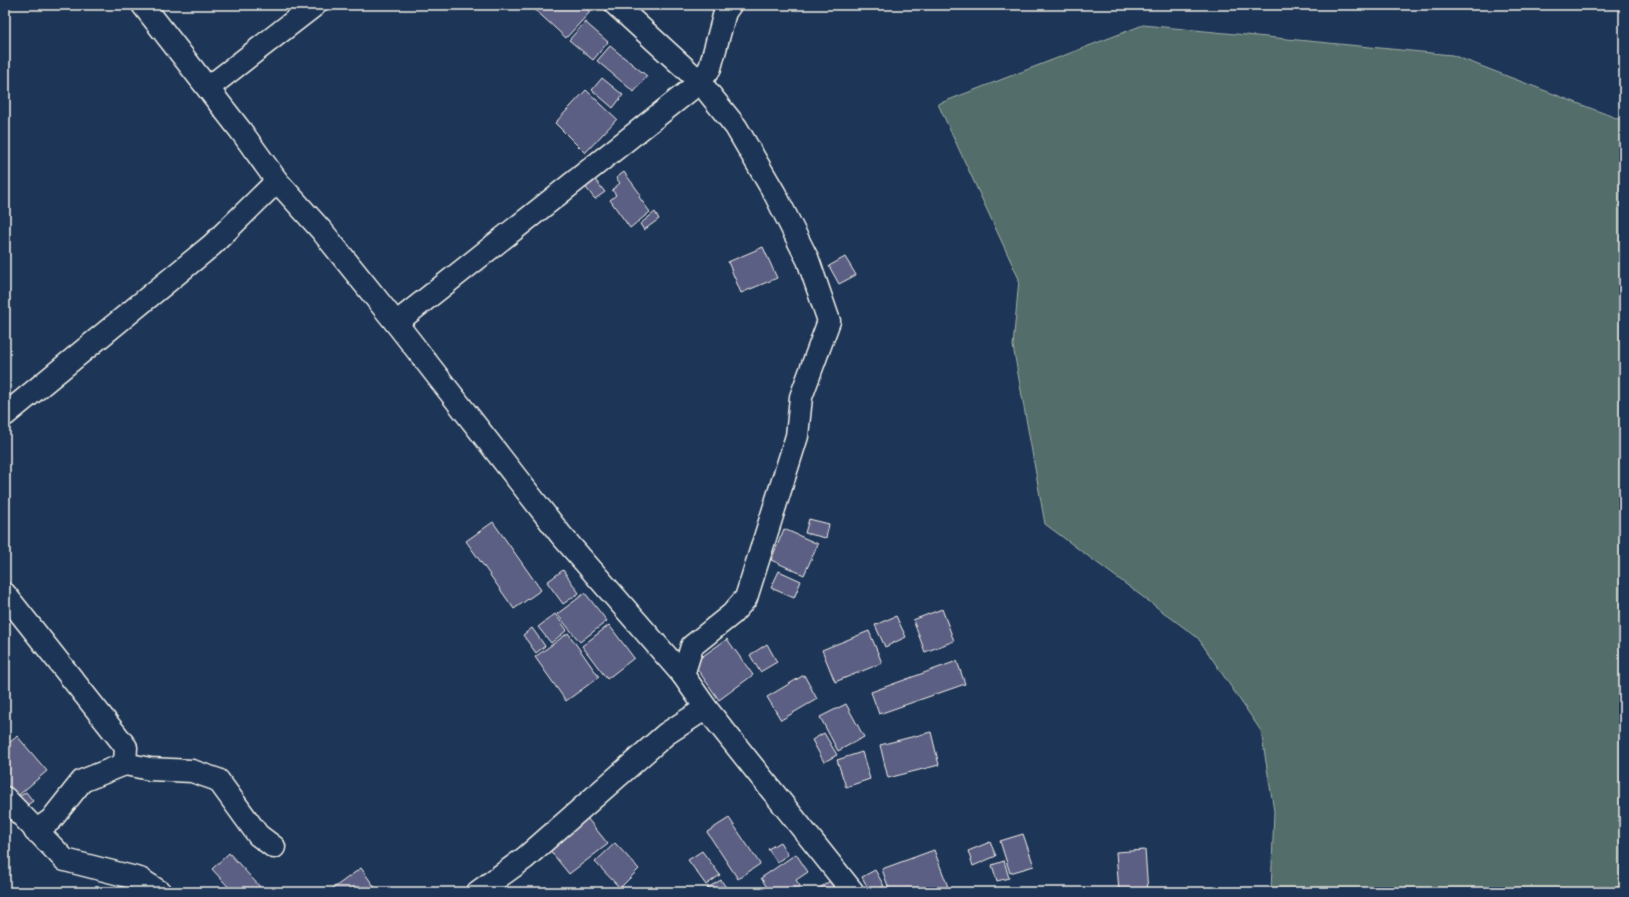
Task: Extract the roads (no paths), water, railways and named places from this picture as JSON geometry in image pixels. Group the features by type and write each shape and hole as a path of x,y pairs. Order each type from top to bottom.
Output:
{"street":[{"path":"143,5 241,131 277,182 322,231 396,323 560,535 683,675 706,708 853,892"},
{"path":"208,88 315,5"},
{"path":"616,5 700,82 736,127 775,194 808,260 829,320 801,397 797,436 746,598 732,614 692,646 683,675"},
{"path":"396,323 700,82 710,68 725,12 730,5"},
{"path":"5,416 212,244 277,182"},
{"path":"5,594 126,747 125,764"},
{"path":"478,892 525,858 666,734 706,708"},
{"path":"35,831 51,820 82,781 125,764 150,768 192,771 218,780 258,835 274,847"},
{"path":"5,798 35,831 65,860 140,879 160,892"}]}
